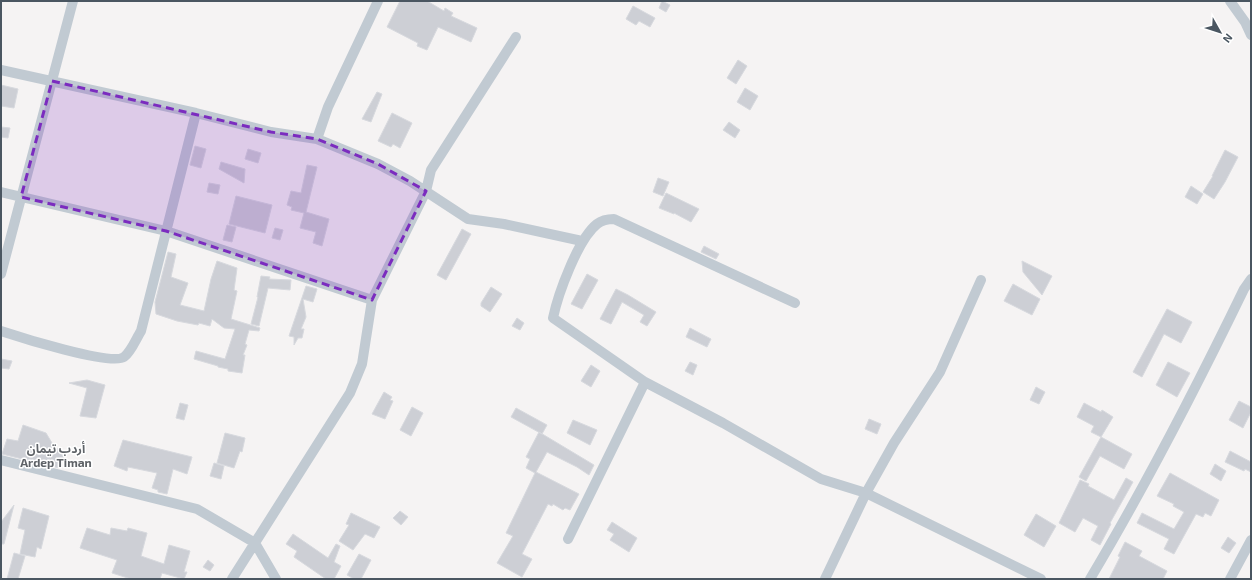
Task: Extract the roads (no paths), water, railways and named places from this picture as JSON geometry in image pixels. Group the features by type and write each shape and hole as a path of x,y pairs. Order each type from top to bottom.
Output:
{"street":[{"path":"1,274 73,1"},
{"path":"317,139 328,107 378,1"},
{"path":"1230,1 1245,22 1251,35"},
{"path":"232,579 350,392 362,364 372,300 426,191 431,170 516,37"},
{"path":"1,70 196,113 272,132 317,139 378,164 426,191 468,219 504,224 582,241"},
{"path":"1,331 60,348 114,360 123,358 131,349 140,331 196,113"},
{"path":"1,192 166,231 372,300"},
{"path":"795,303 614,218 597,224 582,241 556,302 553,318 645,382 723,423 821,479 866,492 1042,579"},
{"path":"1090,579 1123,524 1251,278"},
{"path":"826,579 866,492 894,443 940,372 982,280"},
{"path":"568,539 645,382"},
{"path":"1,460 197,509 255,543 276,579"},
{"path":"1230,579 1247,556 1251,540"}],"district":[{"name":"أردب تيمان Ardep Timan","path":"56,456"}]}
